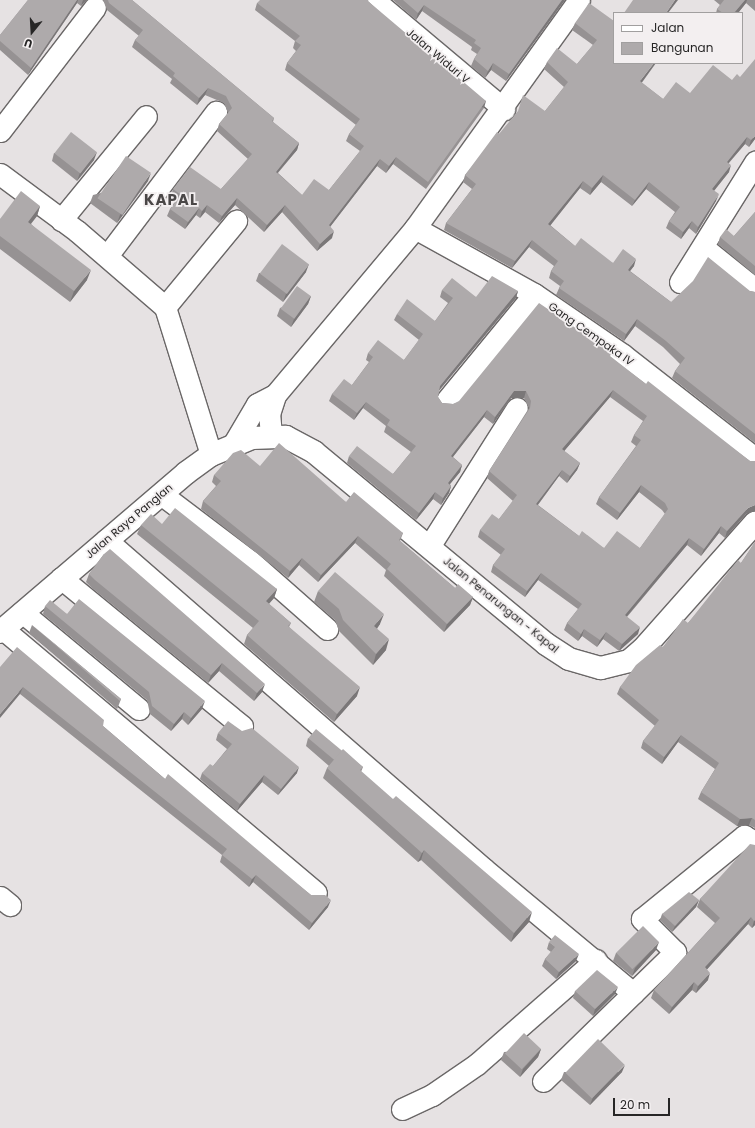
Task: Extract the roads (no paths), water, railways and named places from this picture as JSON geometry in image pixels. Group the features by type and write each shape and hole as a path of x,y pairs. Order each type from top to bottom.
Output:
{"street":[{"name":"Jalan Widuri V","path":"374,0 504,109"},
{"path":"272,436 270,414 276,395 415,228 504,109 575,1"},
{"path":"0,131 95,7"},
{"path":"108,256 216,112"},
{"path":"61,220 146,116"},
{"path":"680,282 704,248 755,162"},
{"path":"0,174 108,256 165,307 211,454"},
{"path":"165,307 236,221"},
{"name":"Gang Cempaka IV","path":"415,228 534,294 623,355 755,458"},
{"path":"704,248 755,289"},
{"path":"447,400 534,294"},
{"path":"234,443 257,404 276,395"},
{"path":"430,546 517,408"},
{"name":"Jalan Raya Panglan","path":"2,631 106,540 211,454 234,443 272,436"},
{"name":"Jalan Penarungan - Kapal","path":"272,436 298,441 314,452 430,546 546,644 569,659 601,668 629,661 643,649 755,523"},
{"path":"161,494 250,561 327,629"},
{"path":"106,540 478,864 596,960 633,993"},
{"path":"62,578 242,726"},
{"path":"22,612 139,708"},
{"path":"2,631 316,893"},
{"path":"543,1081 675,952 642,919 744,836 755,842"},
{"path":"402,1109 432,1095 477,1064 596,960"}],"district":[{"name":"KAPAL","path":"171,200"}]}
